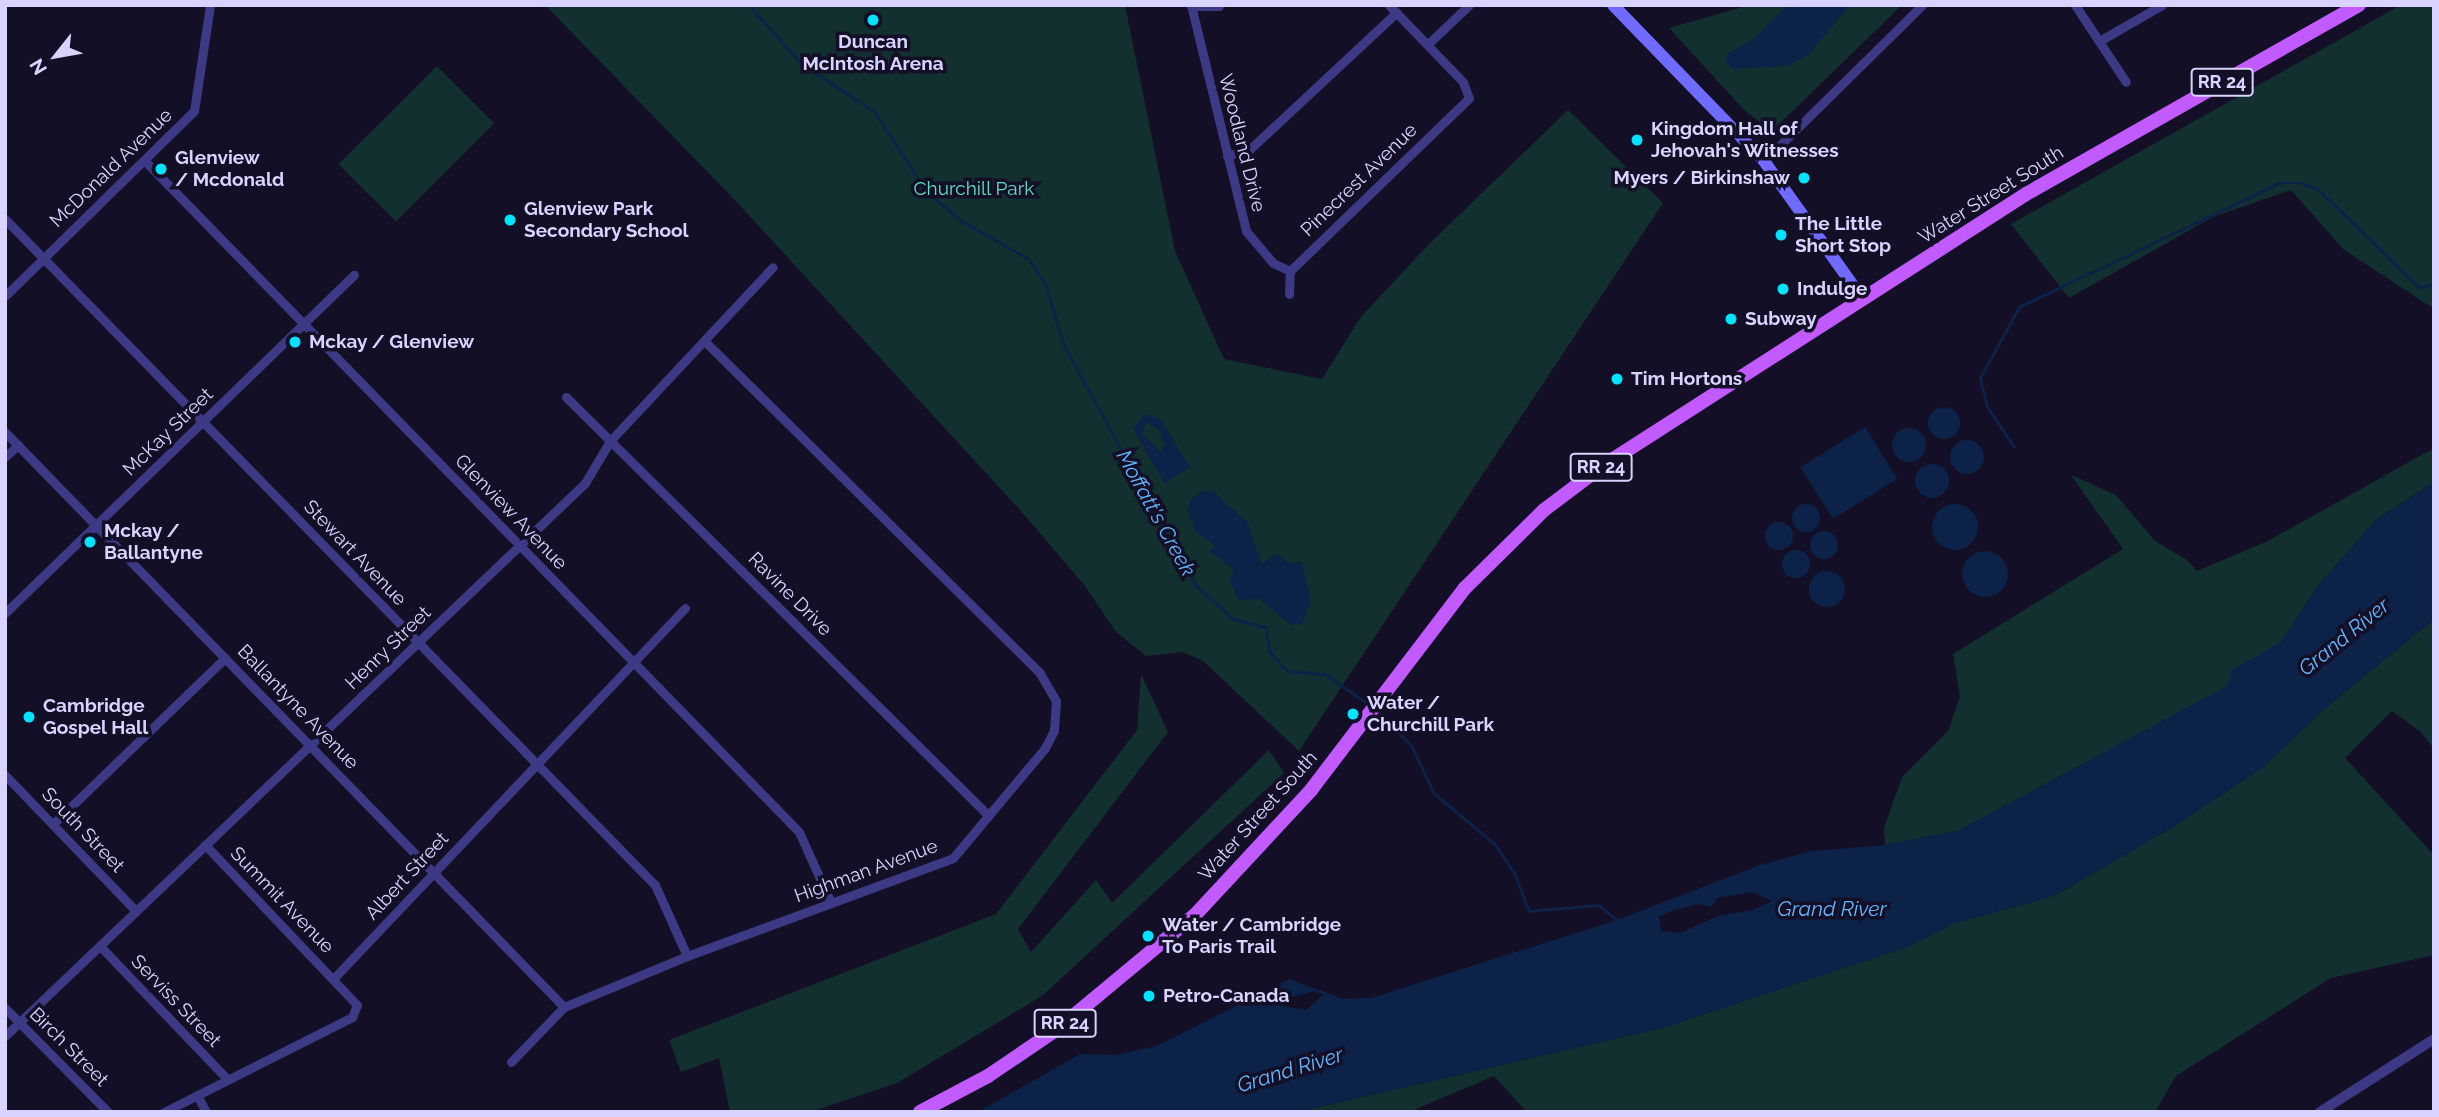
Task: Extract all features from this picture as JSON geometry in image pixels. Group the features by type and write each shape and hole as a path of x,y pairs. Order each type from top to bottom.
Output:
{"main road":[{"path":"1614,5 1764,161 1862,298"},
{"name":"Water Street South","path":"920,1112 988,1076 1060,1027 1195,915 1311,790 1464,589 1545,510 1632,446 2038,187 2359,5"}],"street":[{"name":"McDonald Avenue","path":"5,296 194,110 210,5"},
{"path":"1389,5 1428,44 1469,5"},
{"path":"1764,161 1922,5"},
{"path":"2075,5 2101,40 2126,82"},
{"path":"2101,40 2162,5"},
{"path":"1191,6 1219,6"},
{"name":"Woodland Drive","path":"1191,6 1247,231 1273,263 1290,271"},
{"path":"1227,156 1250,149 1396,13"},
{"name":"Pinecrest Avenue","path":"1290,271 1469,98 1463,82 1428,44"},
{"name":"Glenview Avenue","path":"144,160 799,832 831,903"},
{"name":"Stewart Avenue","path":"5,219 655,885 687,956"},
{"name":"Henry Street","path":"5,1036 585,483 610,441 773,267"},
{"path":"1289,294 1290,271"},
{"name":"McKay Street","path":"5,613 354,275"},
{"name":"Highman Avenue","path":"511,1062 564,1007 687,956 953,858 1052,737 1056,708 1048,683 704,341"},
{"name":"Ravine Drive","path":"566,397 989,816"},
{"name":"Ballantyne Avenue","path":"5,432 564,1007"},
{"path":"5,457 18,445"},
{"name":"Albert Street","path":"334,978 685,608"},
{"path":"53,824 225,657"},
{"name":"South Street","path":"5,775 136,911"},
{"name":"Summit Avenue","path":"205,845 334,978"},
{"name":"Serviss Street","path":"100,946 228,1080"},
{"path":"164,1112 352,1017 355,999 334,978"},
{"name":"Birch Street","path":"5,1007 108,1112"},
{"path":"2320,1112 2434,1039"},
{"path":"197,1095 206,1112"}],"green space":[{"name":"Churchill Park","path":"545,5 1125,5 1175,251 1224,359 1322,379 1360,318 1429,244 1568,110 1663,203 1299,751 1202,660 1182,652 1146,656 1116,632 1085,586 1021,511 732,197"},
{"path":"1750,5 1902,5 1772,131 1745,111 1669,28"},
{"path":"2401,5 2434,5 2434,309 2343,249 2291,190 2213,217 2069,298 2011,224"},
{"path":"437,66 494,123 396,222 339,164"},
{"path":"2434,448 2434,482 2376,520 2316,588 2281,643 2233,670 2228,686 1958,831 1885,845 1884,828 1902,777 1948,731 1960,697 1953,654 2123,549 2071,475 2116,495 2155,541 2187,560 2197,571 2268,541"},
{"path":"2434,619 2434,749 2421,732 2392,711 2345,758 2434,855 2434,955 2331,978 2176,1076 2155,1112 1527,1112 1494,1076 1409,1112 1297,1112 1662,1028 1905,948 1955,923 2054,896 2173,827 2261,769 2323,710"},
{"path":"1141,674 1168,732 1018,929 1031,952 1096,880 1112,903 1269,750 1284,773 1042,996 897,1083 810,1112 730,1112 719,1058 681,1072 669,1040 996,914 1137,730"}],"water":[{"path":"1787,5 1850,5 1809,54 1788,66 1732,69 1726,60 1728,53 1755,38"},
{"path":"1944,407 1956,411 1960,423 1956,435 1944,439 1932,435 1928,423 1932,411"},
{"path":"1145,414 1160,419 1190,467 1165,484 1133,429","holes":["1147,422 1159,430 1165,445 1161,452 1142,433"]},
{"path":"1865,427 1897,479 1833,519 1801,467"},
{"path":"1909,428 1921,433 1926,445 1921,457 1909,462 1897,457 1892,445 1897,433"},
{"path":"1967,440 1979,445 1984,457 1979,469 1967,474 1955,469 1950,457 1955,445"},
{"path":"1932,464 1944,469 1949,481 1944,493 1932,498 1920,493 1915,481 1920,469"},
{"name":"Grand River","path":"2434,482 2434,619 2323,710 2261,769 2173,827 2054,896 1955,923 1905,948 1662,1028 1297,1112 978,1112 1080,1054 1115,1055 1157,1046 1289,979 1344,999 1371,998 1617,920 1760,865 1812,851 1885,845 1958,831 2227,686 2232,670 2281,642 2316,588 2376,520","holes":["1752,892 1772,901 1753,910 1718,916 1680,933 1661,931 1659,917 1668,912 1698,904 1712,907 1718,898","1314,991 1324,994 1306,1010 1279,1005 1281,1000"]},
{"path":"1203,491 1214,492 1247,522 1262,564 1276,554 1289,563 1302,562 1311,601 1302,624 1291,625 1259,599 1240,600 1230,582 1233,569 1209,551 1215,546 1196,531 1187,510 1192,498"},
{"path":"1806,504 1816,508 1820,518 1816,528 1806,532 1796,528 1792,518 1796,508"},
{"path":"1955,504 1971,511 1978,527 1971,543 1955,550 1939,543 1932,527 1939,511"},
{"path":"1779,522 1789,526 1793,536 1789,546 1779,550 1769,546 1765,536 1769,526"},
{"path":"1824,531 1834,535 1838,545 1834,555 1824,559 1814,555 1810,545 1814,535"},
{"path":"1796,550 1806,554 1810,564 1806,574 1796,578 1786,574 1782,564 1786,554"},
{"path":"1985,551 2001,558 2008,574 2001,590 1985,597 1969,590 1962,574 1969,558"},
{"path":"1827,571 1840,576 1845,589 1840,602 1827,607 1814,602 1809,589 1814,576"}],"waterway":[{"name":"Moffatt's Creek","path":"749,5 802,64 874,111 928,193 962,221 1029,259 1046,285 1064,345 1196,585 1233,619 1266,627 1270,652 1288,671 1325,674 1370,705"},
{"path":"2014,447 1987,407 1980,378 2019,307 2279,183 2302,183 2318,189 2420,288 2434,283"},
{"name":"Moffatt's Creek","path":"1378,711 1412,746 1434,793 1495,844 1515,874 1529,911 1599,905 1617,920"}],"place":[{"name":"Duncan McIntosh Arena","path":"873,20"},
{"name":"Kingdom Hall of Jehovah's Witnesses","path":"1637,140"},
{"name":"Glenview / Mcdonald","path":"161,169"},
{"name":"Myers / Birkinshaw","path":"1804,178"},
{"name":"Glenview Park Secondary School","path":"510,220"},
{"name":"The Little Short Stop","path":"1781,235"},
{"name":"Indulge","path":"1783,289"},
{"name":"Subway","path":"1731,319"},
{"name":"Mckay / Glenview","path":"295,342"},
{"name":"Tim Hortons","path":"1617,379"},
{"name":"Mckay / Ballantyne","path":"90,542"},
{"name":"Water / Churchill Park","path":"1353,714"},
{"name":"Cambridge Gospel Hall","path":"29,717"},
{"name":"Water / Cambridge To Paris Trail","path":"1148,936"},
{"name":"Petro-Canada","path":"1149,996"}]}
